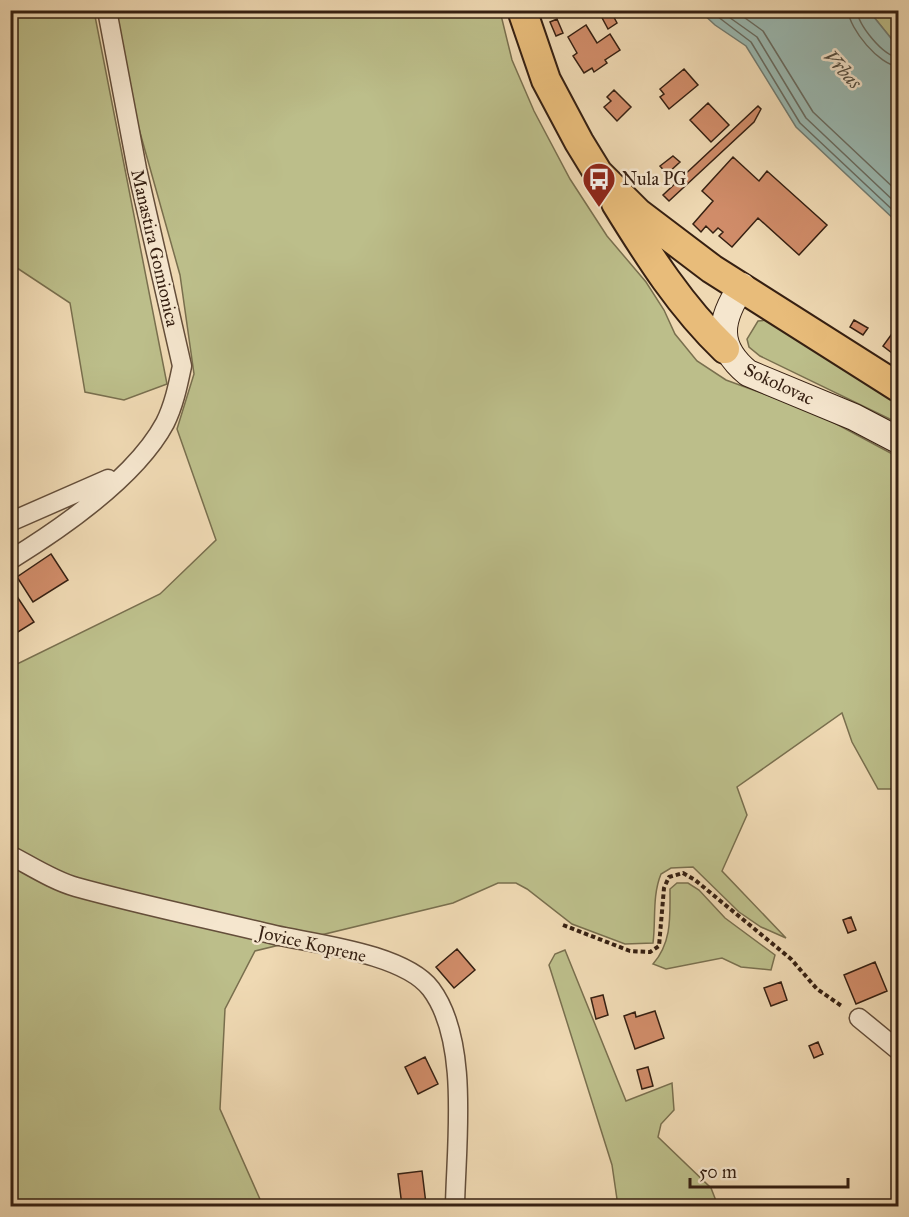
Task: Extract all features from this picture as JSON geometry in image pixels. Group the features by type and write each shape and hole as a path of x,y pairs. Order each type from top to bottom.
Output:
{"main road":[{"path":"522,10 546,80 598,173 642,246 677,295 725,349"},
{"path":"598,173 638,213 712,269 898,387"},
{"name":"Sokolovac","path":"742,286 728,310 724,330 725,349 735,363 748,373 854,417 898,440"}],"street":[{"name":"Manastira Gomionica","path":"107,10 137,169 182,366 177,395 165,422 148,449 126,471"},
{"path":"10,522 126,471"},
{"path":"10,560 57,531 126,471"},
{"name":"Jovice Koprene","path":"10,855 73,886 301,941 345,948 412,972 430,988 444,1014 458,1068 455,1206"},
{"path":"859,1018 898,1050"}],"path":[{"path":"563,926 630,951 650,952 659,946 664,888 669,878 683,873 791,959 817,989 859,1018"}],"green space":[{"path":"10,11 94,11 167,384 124,400 85,392 70,303 11,264"},
{"path":"115,11 500,11 512,60 534,111 570,179 607,236 646,282 664,310 675,334 697,361 726,380 816,413 898,457 898,789 878,789 852,742 842,713 737,787 747,815 722,871 786,938 761,927 739,912 693,867 671,868 661,874 655,899 653,943 625,944 572,924 527,889 516,883 498,883 453,903 255,951 225,1009 220,1109 263,1206 11,1206 11,667 160,594 216,540 177,429 194,374 180,275 118,54"},
{"path":"869,11 898,11 898,47"},
{"path":"768,320 898,403 898,423 760,356 749,347 747,339 758,321"},
{"path":"677,883 688,883 699,890 725,918 775,955 771,970 741,967 722,958 666,969 653,964 667,938 670,919 670,889"},
{"path":"565,950 626,1101 672,1083 674,1110 661,1124 658,1137 711,1188 718,1206 618,1206 612,1165 549,965 555,954"}],"water":[{"name":"Vrbas","path":"700,11 869,11 898,47 898,223 796,127 746,46 715,25"}],"building":[{"path":"610,10 617,23 608,29 600,14"},
{"path":"557,19 563,33 556,36 550,22"},
{"path":"586,25 597,43 610,34 620,50 605,60 607,63 594,72 592,68 584,73 573,56 577,53 568,37"},
{"path":"684,69 698,85 669,109 660,97 664,94 660,89"},
{"path":"614,90 631,107 617,121 604,107 611,101 607,97"},
{"path":"708,103 729,125 711,142 690,120"},
{"path":"758,106 761,109 754,122 669,201 663,195"},
{"path":"673,156 680,162 667,174 660,166"},
{"path":"733,157 759,181 767,171 827,225 799,255 758,218 732,247 719,236 723,232 718,228 713,233 706,226 701,232 693,224 713,201 702,191"},
{"path":"854,320 868,328 863,335 850,327"},
{"path":"894,331 898,335 898,344 892,353 883,346"},
{"path":"51,554 68,580 33,602 17,577"},
{"path":"10,586 34,622 10,637"},
{"path":"851,917 856,930 848,933 843,920"},
{"path":"457,949 475,970 454,988 436,967"},
{"path":"875,962 887,991 856,1004 844,975"},
{"path":"781,982 787,1000 771,1006 764,988"},
{"path":"603,995 608,1015 596,1019 591,998"},
{"path":"655,1011 664,1038 635,1049 624,1016 635,1012 636,1017"},
{"path":"818,1042 823,1054 814,1058 809,1046"},
{"path":"425,1057 438,1084 418,1094 405,1067"},
{"path":"648,1067 653,1086 642,1089 637,1070"},
{"path":"422,1171 426,1204 402,1206 398,1174"}],"place":[{"name":"Nula PG","path":"599,208"}]}
